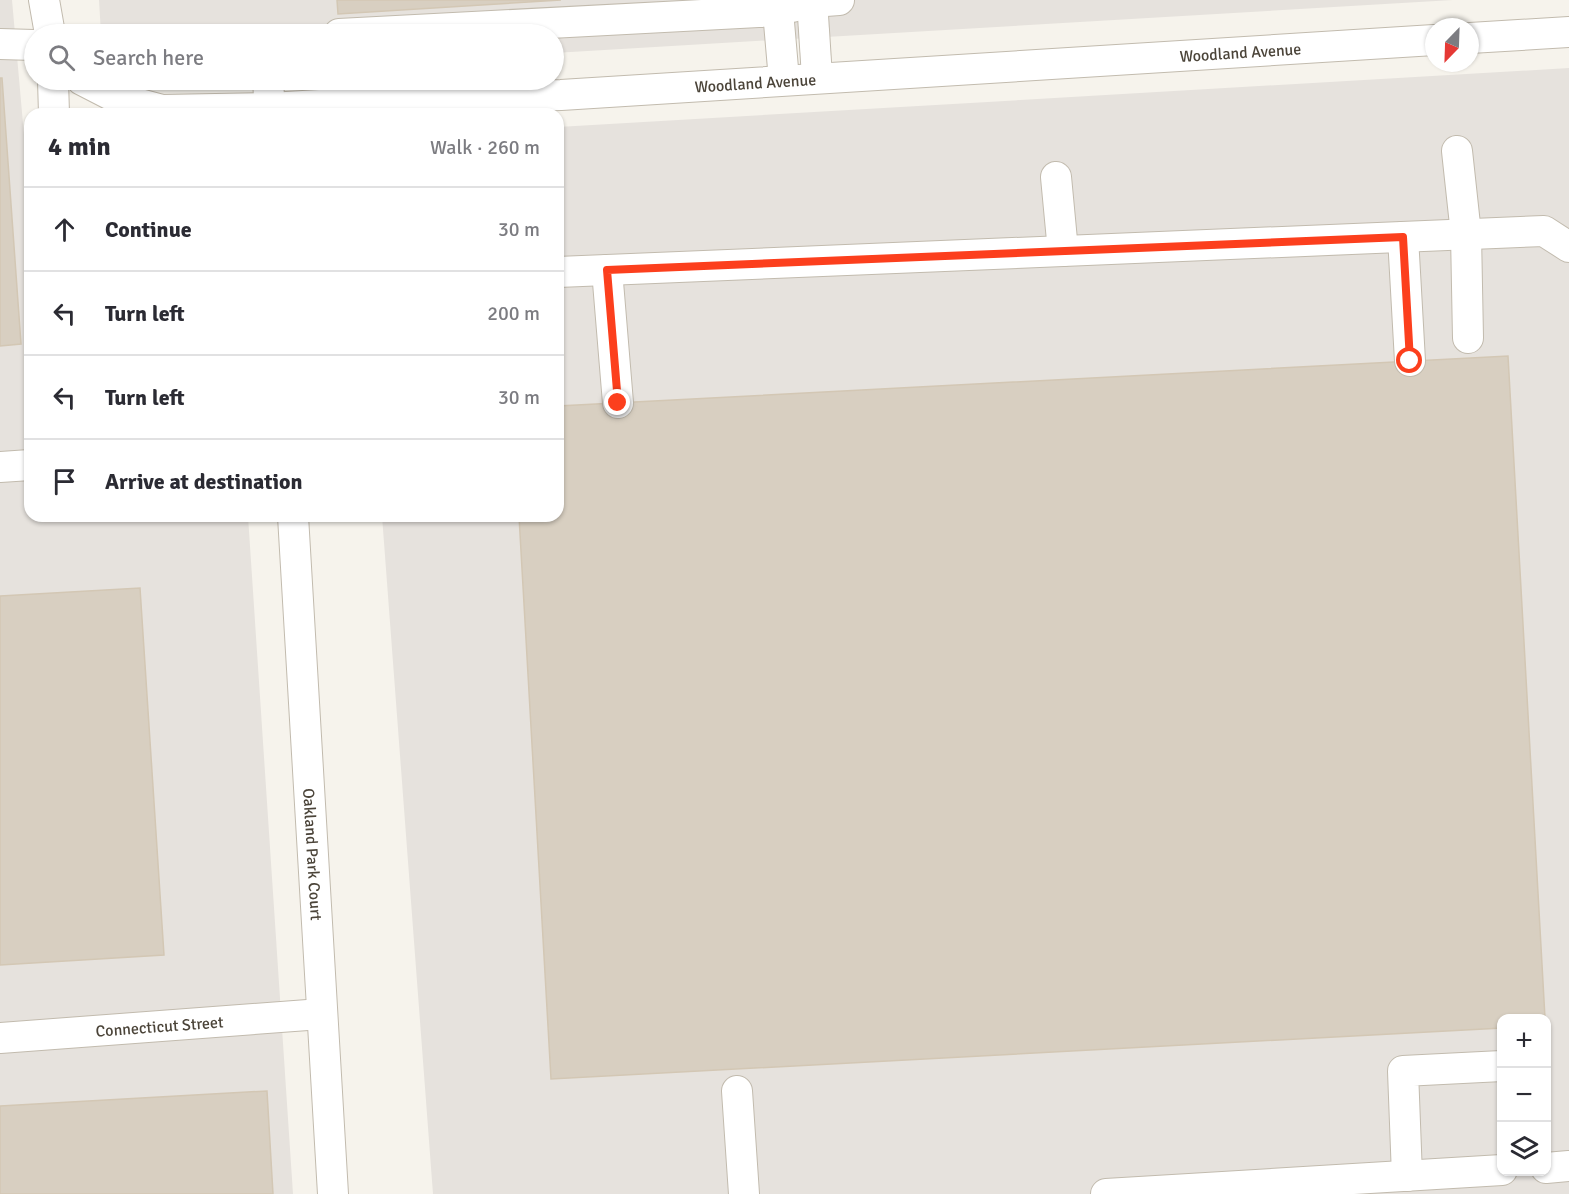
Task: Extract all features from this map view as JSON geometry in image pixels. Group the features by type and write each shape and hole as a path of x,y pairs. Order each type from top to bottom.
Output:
{"street":[{"path":"44,0 48,24"},
{"path":"530,24 778,11 821,1 817,77"},
{"path":"778,11 784,80"},
{"path":"1479,37 1569,32"},
{"name":"Woodland Avenue","path":"186,108 270,101 561,95 817,77 1425,41"},
{"path":"0,44 24,45"},
{"path":"53,90 54,108"},
{"name":"Woodland Avenue","path":"101,90 117,98 154,108"},
{"path":"1457,151 1466,234 1468,338"},
{"path":"1056,177 1063,250"},
{"path":"564,272 1544,231 1569,247"},
{"path":"1403,237 1410,361"},
{"path":"607,270 618,403"},
{"path":"0,466 24,465"},
{"name":"Oakland Park Court","path":"293,522 333,1194"},
{"name":"Connecticut Street","path":"0,1038 321,1014"},
{"path":"1407,1176 1403,1071 1497,1066"},
{"path":"737,1091 744,1194"},
{"path":"1551,1168 1569,1166"},
{"path":"1106,1194 1497,1170"}],"shaded area":[{"path":"0,0 12,0 24,135 24,522 248,522 293,1194 0,1194"},
{"path":"99,0 1453,0 564,52 564,24 100,24"},
{"path":"1569,68 1569,1194 433,1194 382,522 564,522 564,127"}],"building":[{"path":"337,0 561,0 338,14"},
{"path":"0,78 2,78 21,344 0,346"},
{"path":"1508,356 1545,1014 1497,1014 1497,1028 551,1079 519,522 564,522 564,406"},
{"path":"140,588 164,955 0,965 0,596"},
{"path":"267,1091 273,1194 0,1194 0,1106"}],"route":[{"path":"618,403 607,270 1403,237 1410,361"}]}
